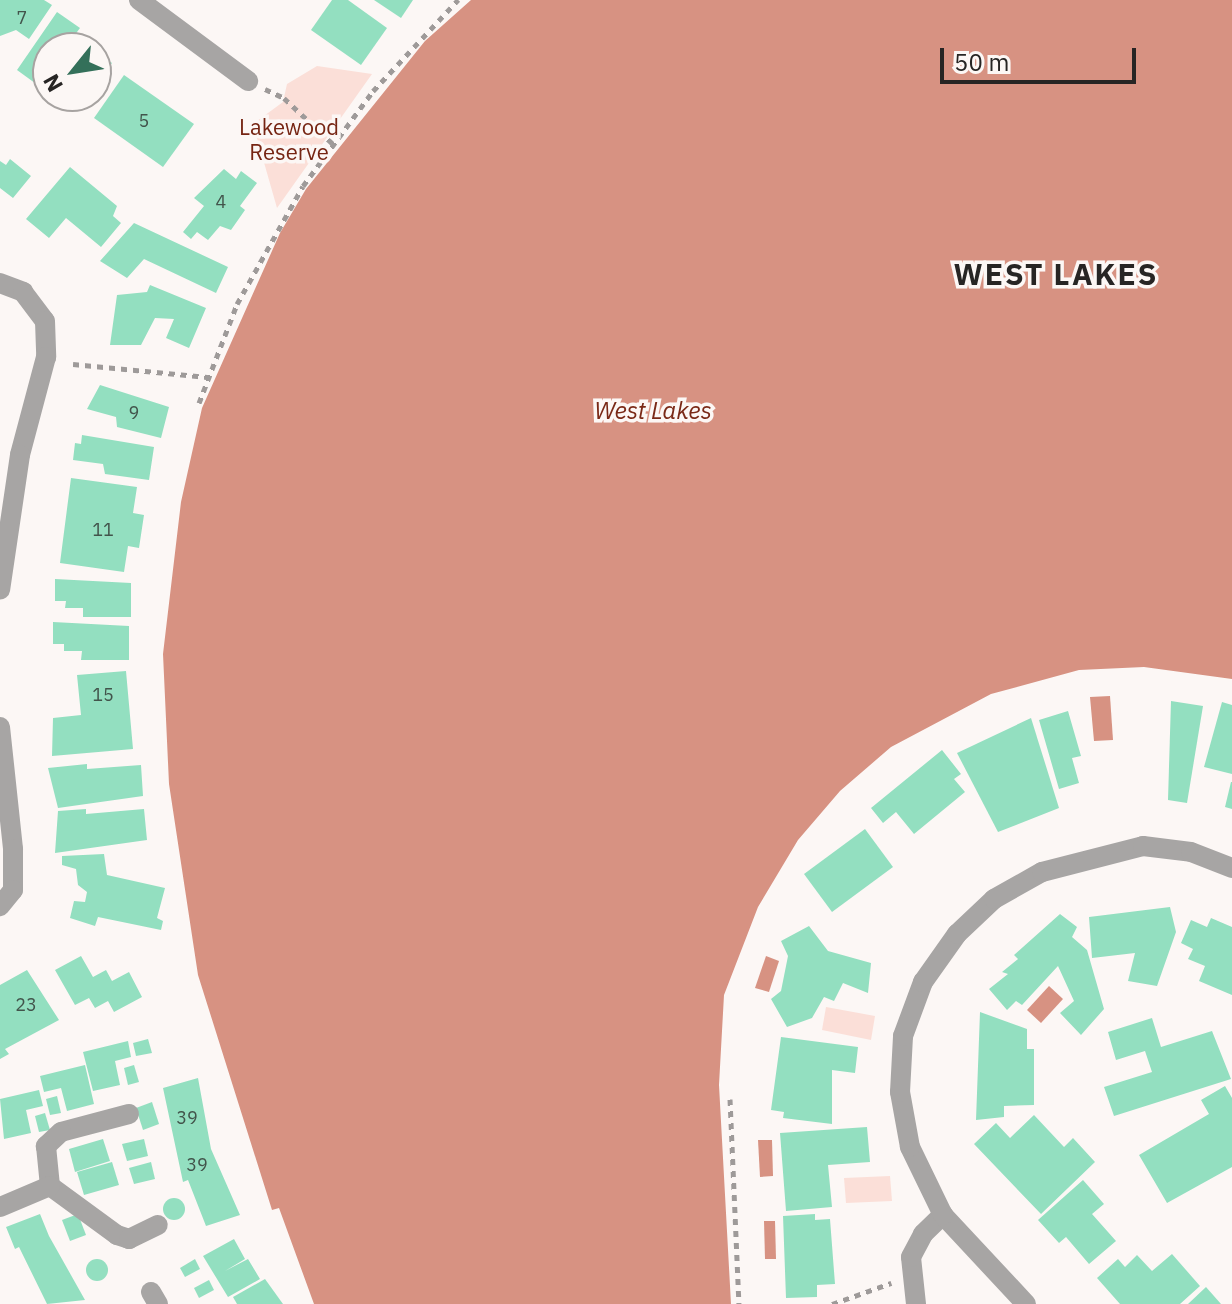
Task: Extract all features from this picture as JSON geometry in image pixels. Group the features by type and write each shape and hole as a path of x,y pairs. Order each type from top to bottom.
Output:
{"street":[{"path":"139,0 248,81"},
{"path":"0,283 23,292 45,321 46,357 20,455 0,590"},
{"path":"0,727 13,849 13,890 0,906"},
{"path":"1026,1304 943,1215 910,1147 900,1092 908,1023 923,982 957,934 994,899 1042,872 1090,856 1143,846 1191,852 1232,868"},
{"path":"129,1114 61,1132 46,1146 50,1186 117,1235 129,1239 158,1225"},
{"path":"0,1207 50,1186"},
{"path":"916,1304 910,1276 911,1257 923,1234 943,1215"}],"path":[{"path":"199,403 207,377 270,238 332,143 408,50 458,0"},
{"path":"248,81 284,98 332,143"},
{"path":"73,364 207,377"},
{"path":"730,1099 739,1304"},
{"path":"832,1304 910,1276"}],"green space":[{"name":"Lakewood Reserve","path":"317,66 372,74 277,208 253,124 283,102 287,84"},
{"path":"826,1007 875,1016 871,1040 822,1030"},
{"path":"890,1176 892,1201 846,1203 844,1178"}],"water":[{"name":"West Lakes","path":"471,0 1232,0 1232,679 1144,667 1079,670 991,694 891,747 840,791 798,840 758,907 724,995 719,1085 731,1304 314,1304 279,1208 272,1210 198,975 169,784 163,654 181,502 202,408 280,233 306,189 425,41"},
{"path":"1110,696 1113,740 1094,741 1090,697"},
{"path":"766,956 779,961 769,992 755,988"},
{"path":"1049,986 1063,999 1041,1023 1027,1010"},
{"path":"758,1140 772,1140 773,1176 760,1177"},
{"path":"764,1221 775,1221 776,1259 765,1259"}],"building":[{"path":"0,0 44,0 52,5 29,39 16,30 0,36"},
{"path":"332,0 348,0 387,28 361,65 311,30"},
{"path":"374,0 413,0 401,18"},
{"path":"57,12 80,28 77,32 43,32"},
{"path":"32,48 32,81 17,70"},
{"path":"124,75 194,124 163,167 94,118 98,112 112,112 112,92"},
{"path":"10,159 31,176 13,198 0,188 0,161 6,165"},
{"path":"70,167 117,206 113,216 121,223 101,247 66,218 49,238 26,219"},
{"path":"224,169 236,179 241,171 257,183 240,206 245,210 231,230 220,226 208,240 197,232 191,239 183,232 204,206 194,198"},
{"path":"134,223 228,267 216,293 144,259 127,278 100,261"},
{"path":"150,285 206,308 189,348 166,338 174,319 155,318 141,345 110,345 117,295 147,292"},
{"path":"100,385 169,407 161,438 117,427 116,417 87,409"},
{"path":"82,435 154,447 149,480 105,474 103,464 73,460 75,443 81,444"},
{"path":"71,478 137,487 133,513 144,515 139,548 128,546 124,572 60,563"},
{"path":"55,579 131,583 131,617 83,617 83,608 65,608 66,601 55,601"},
{"path":"53,622 129,626 129,660 81,660 82,651 64,651 64,644 53,644"},
{"path":"126,671 133,749 52,756 53,718 81,715 77,675"},
{"path":"1171,701 1203,706 1187,803 1168,800"},
{"path":"1222,702 1232,705 1232,774 1204,767"},
{"path":"1068,711 1081,756 1072,758 1079,783 1059,789 1039,720"},
{"path":"1031,718 1059,808 998,832 957,753"},
{"path":"942,750 961,774 954,779 965,792 914,834 896,812 883,823 871,808"},
{"path":"87,764 87,769 141,765 143,796 58,808 48,768"},
{"path":"1232,782 1232,809 1225,807"},
{"path":"86,809 86,814 144,809 147,840 55,853 58,811"},
{"path":"865,829 893,867 832,912 804,874"},
{"path":"104,854 107,875 165,888 157,918 163,921 161,930 98,917 95,926 70,918 74,901 85,902 87,892 78,885 76,869 62,865 62,856"},
{"path":"1170,907 1176,932 1157,986 1128,981 1135,953 1092,958 1089,917"},
{"path":"1060,914 1077,927 1072,937 1087,950 1104,1009 1081,1035 1060,1013 1074,1001 1058,966 1022,1005 1016,1001 1007,1010 989,989 1008,974 1002,972 1018,959 1014,955"},
{"path":"1211,918 1232,927 1232,995 1199,981 1205,966 1188,959 1193,949 1181,943 1191,920 1207,927"},
{"path":"809,926 828,951 871,963 868,993 843,983 834,1001 824,997 812,1018 787,1027 771,999 781,991 788,956 781,941"},
{"path":"81,956 93,977 106,970 112,981 129,972 142,997 114,1012 108,1001 95,1008 89,998 75,1005 55,970"},
{"path":"27,970 59,1020 5,1049 9,1054 0,1059 0,985"},
{"path":"980,1012 1027,1029 1027,1049 1034,1049 1034,1105 1004,1106 1004,1117 976,1120"},
{"path":"1152,1018 1161,1047 1212,1031 1231,1079 1114,1116 1104,1087 1152,1072 1145,1051 1116,1060 1108,1032"},
{"path":"781,1037 858,1047 855,1073 832,1070 832,1124 783,1118 784,1112 771,1110"},
{"path":"148,1039 152,1053 136,1056 133,1043"},
{"path":"128,1041 131,1057 115,1061 120,1085 93,1091 83,1052"},
{"path":"85,1065 94,1104 67,1111 61,1088 44,1092 40,1076"},
{"path":"134,1065 139,1082 128,1085 124,1068"},
{"path":"198,1078 211,1149 240,1215 206,1226 188,1180 183,1182 163,1088"},
{"path":"1225,1086 1232,1098 1232,1167 1167,1203 1139,1155 1209,1114 1201,1100"},
{"path":"39,1090 43,1106 26,1110 31,1133 4,1139 0,1099"},
{"path":"57,1096 61,1113 50,1115 46,1099"},
{"path":"152,1102 159,1124 143,1130 136,1108"},
{"path":"45,1113 50,1130 39,1132 35,1116"},
{"path":"1034,1115 1064,1147 1073,1138 1095,1162 1041,1214 974,1144 996,1123 1010,1138"},
{"path":"867,1127 870,1162 828,1165 832,1207 786,1211 780,1133"},
{"path":"103,1139 110,1161 75,1172 69,1149"},
{"path":"144,1139 148,1156 127,1161 122,1144"},
{"path":"112,1162 119,1185 84,1195 77,1172"},
{"path":"151,1162 155,1179 134,1184 129,1168"},
{"path":"1083,1180 1104,1204 1092,1214 1116,1241 1089,1264 1066,1237 1059,1243 1038,1220"},
{"path":"174,1198 182,1201 185,1209 182,1217 174,1220 166,1217 163,1209 166,1201"},
{"path":"40,1214 85,1300 47,1304 19,1247 15,1249 6,1227"},
{"path":"78,1214 86,1235 70,1241 62,1220"},
{"path":"815,1214 815,1220 830,1219 835,1284 817,1285 817,1297 786,1298 783,1216"},
{"path":"234,1239 245,1259 225,1271 248,1259 260,1279 228,1297 203,1256"},
{"path":"1172,1254 1200,1286 1180,1304 1120,1304 1097,1278 1118,1259 1125,1267 1137,1255 1152,1271"},
{"path":"97,1259 105,1262 108,1270 105,1278 97,1281 89,1278 86,1270 89,1262"},
{"path":"195,1259 200,1269 185,1277 180,1268"},
{"path":"265,1279 283,1304 237,1304 233,1297"},
{"path":"209,1280 214,1290 199,1298 194,1288"},
{"path":"1206,1287 1221,1304 1188,1304"}],"district":[{"name":"WEST LAKES","path":"1056,274"}]}
